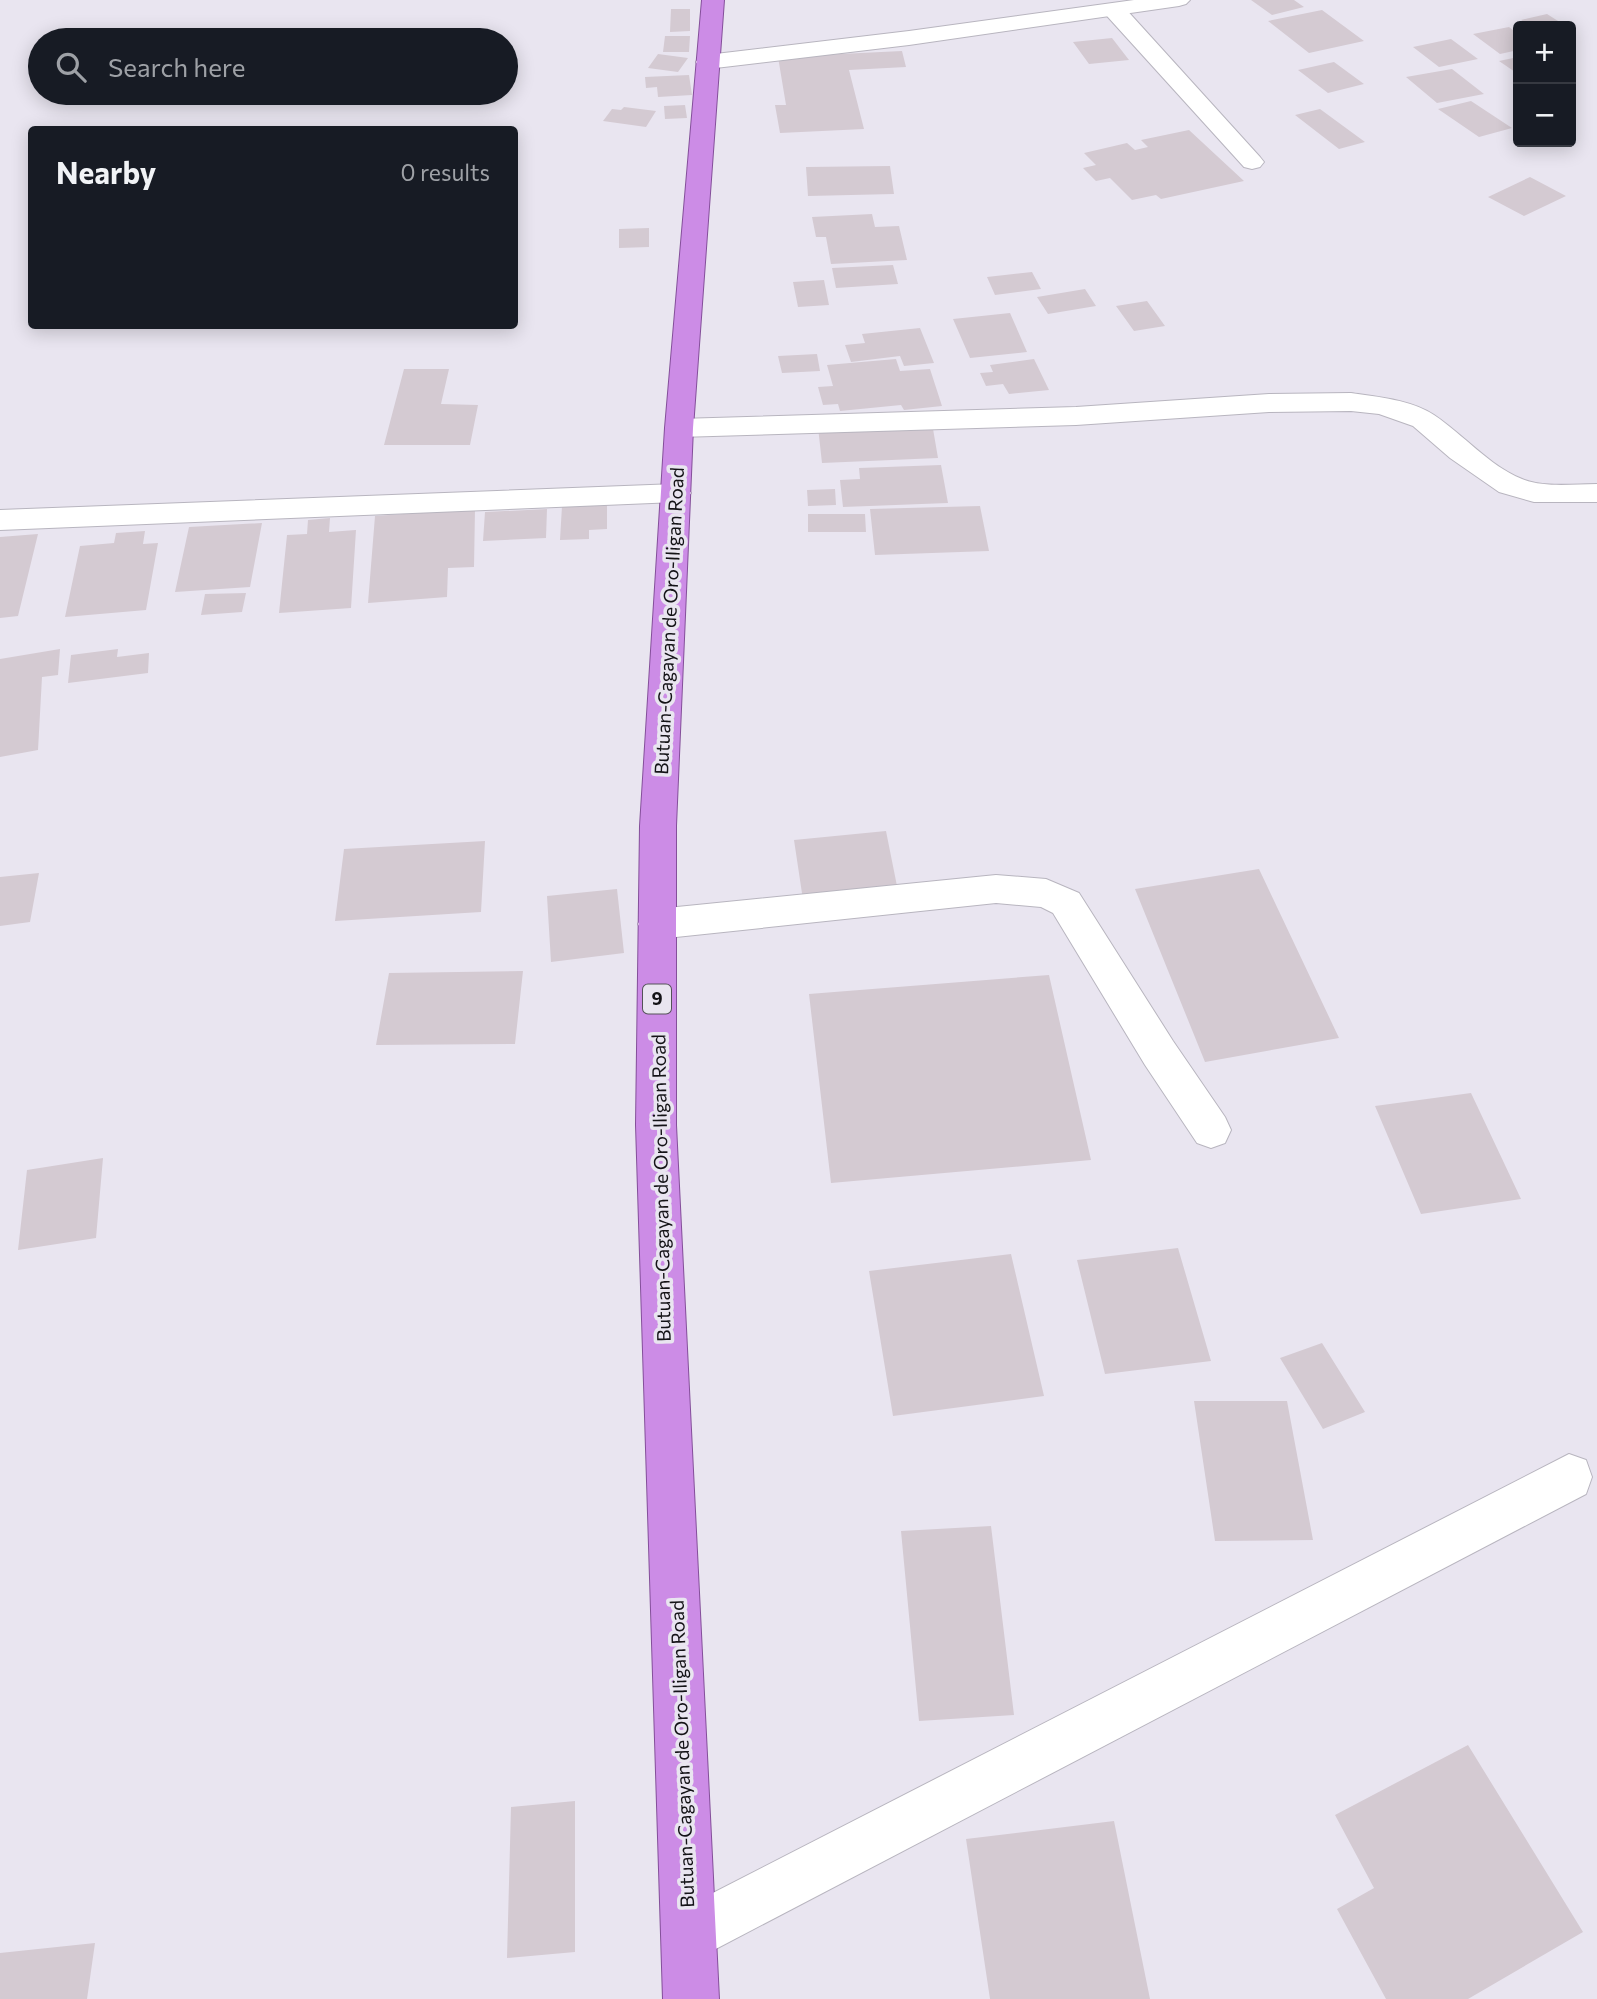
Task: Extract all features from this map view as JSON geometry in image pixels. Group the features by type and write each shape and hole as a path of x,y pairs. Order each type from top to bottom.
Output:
{"highway":[{"name":"Butuan-Cagayan de Oro-Iligan Road","path":"691,1999 656,1125 658,826 679,428 713,0"}],"street":[{"path":"707,62 1115,11 1179,0"},
{"path":"1115,11 1252,162"},
{"path":"679,428 1076,416 1269,404 1351,402 1383,406 1423,421 1460,452 1509,485 1534,493 1597,493"},
{"path":"0,520 676,493"},
{"path":"657,924 996,889 1046,893 1066,903 1159,1053 1211,1130"},
{"path":"689,1934 1569,1477"}],"building":[{"path":"1251,0 1294,0 1304,7 1272,15"},
{"path":"671,9 690,9 690,31 670,32"},
{"path":"1322,10 1364,41 1309,53 1268,21"},
{"path":"1547,14 1558,21 1523,21"},
{"path":"1509,27 1513,30 1513,51 1500,54 1473,34"},
{"path":"665,36 690,36 689,52 663,52"},
{"path":"1112,38 1129,60 1089,64 1073,42"},
{"path":"1451,39 1478,59 1439,67 1413,47"},
{"path":"902,51 906,67 849,70 864,129 780,133 775,105 786,105 778,57"},
{"path":"658,54 688,58 678,72 648,68"},
{"path":"1513,58 1513,71 1499,61"},
{"path":"1334,62 1364,84 1328,93 1298,70"},
{"path":"1452,69 1484,94 1437,103 1406,77"},
{"path":"689,75 692,95 658,97 657,87 646,88 645,77"},
{"path":"1471,101 1512,128 1479,137 1438,109"},
{"path":"685,105 687,118 665,119 664,106"},
{"path":"624,107 656,111 646,127 603,121 612,109 621,110"},
{"path":"1320,109 1365,142 1339,149 1295,115"},
{"path":"1189,130 1244,181 1161,199 1156,195 1132,200 1110,178 1096,181 1083,168 1096,165 1084,153 1127,143 1135,150 1148,147 1141,140"},
{"path":"890,166 894,194 808,196 806,167"},
{"path":"1530,177 1566,196 1524,216 1488,197"},
{"path":"872,214 875,227 899,226 907,260 831,264 826,237 816,237 812,217"},
{"path":"649,228 649,247 619,248 619,229"},
{"path":"893,265 898,284 836,288 832,268"},
{"path":"1032,272 1041,289 995,295 987,277"},
{"path":"824,280 829,305 798,307 793,282"},
{"path":"1085,289 1096,306 1048,314 1037,297"},
{"path":"1147,301 1165,326 1134,331 1116,306"},
{"path":"1010,313 1027,352 970,358 953,319"},
{"path":"920,328 934,363 904,366 900,356 851,362 845,345 865,343 862,334"},
{"path":"817,354 820,371 782,373 778,356"},
{"path":"896,359 900,371 930,369 942,406 904,410 901,405 840,411 838,404 823,405 818,387 833,386 827,365"},
{"path":"1034,359 1049,390 1009,394 1003,384 986,386 980,373 993,372 990,365"},
{"path":"404,369 449,369 441,404 478,405 470,445 384,445"},
{"path":"932,423 938,458 822,463 818,427"},
{"path":"941,465 948,503 843,507 840,480 860,479 859,468"},
{"path":"835,489 836,505 808,506 807,490"},
{"path":"607,505 607,529 589,530 589,539 560,540 562,506"},
{"path":"980,506 989,551 875,555 870,509"},
{"path":"475,509 474,567 448,568 447,597 368,603 375,516"},
{"path":"547,509 546,538 483,541 485,512"},
{"path":"808,514 865,514 866,532 808,532"},
{"path":"330,518 329,532 356,530 351,608 279,613 287,535 307,534 308,520"},
{"path":"262,523 250,587 175,592 189,527"},
{"path":"145,531 143,544 158,543 146,610 65,617 80,546 114,543 116,533"},
{"path":"38,534 18,616 0,618 0,537"},
{"path":"246,593 242,612 201,615 205,594"},
{"path":"60,649 58,675 42,677 38,750 0,757 0,659"},
{"path":"118,649 117,657 149,653 148,673 68,683 71,655"},
{"path":"886,831 898,891 803,900 794,840"},
{"path":"485,841 481,912 335,921 344,849"},
{"path":"1259,869 1339,1038 1205,1062 1135,889"},
{"path":"39,873 30,922 0,926 0,877"},
{"path":"617,889 624,953 551,962 547,896"},
{"path":"523,971 515,1044 376,1045 389,973"},
{"path":"1049,975 1091,1160 831,1183 809,994"},
{"path":"1471,1093 1521,1199 1421,1214 1375,1106"},
{"path":"103,1158 96,1238 18,1250 27,1170"},
{"path":"1178,1248 1211,1361 1105,1374 1077,1260"},
{"path":"1011,1254 1044,1396 893,1416 869,1271"},
{"path":"1322,1343 1365,1412 1323,1429 1280,1358"},
{"path":"1194,1401 1287,1401 1313,1540 1215,1541"},
{"path":"991,1526 1014,1715 919,1721 901,1531"},
{"path":"1468,1745 1583,1932 1468,1999 1386,1999 1337,1909 1374,1888 1335,1815"},
{"path":"575,1801 575,1952 507,1958 511,1807"},
{"path":"1114,1821 1150,1999 990,1999 966,1839"},
{"path":"95,1943 87,1999 0,1999 0,1953"}]}
